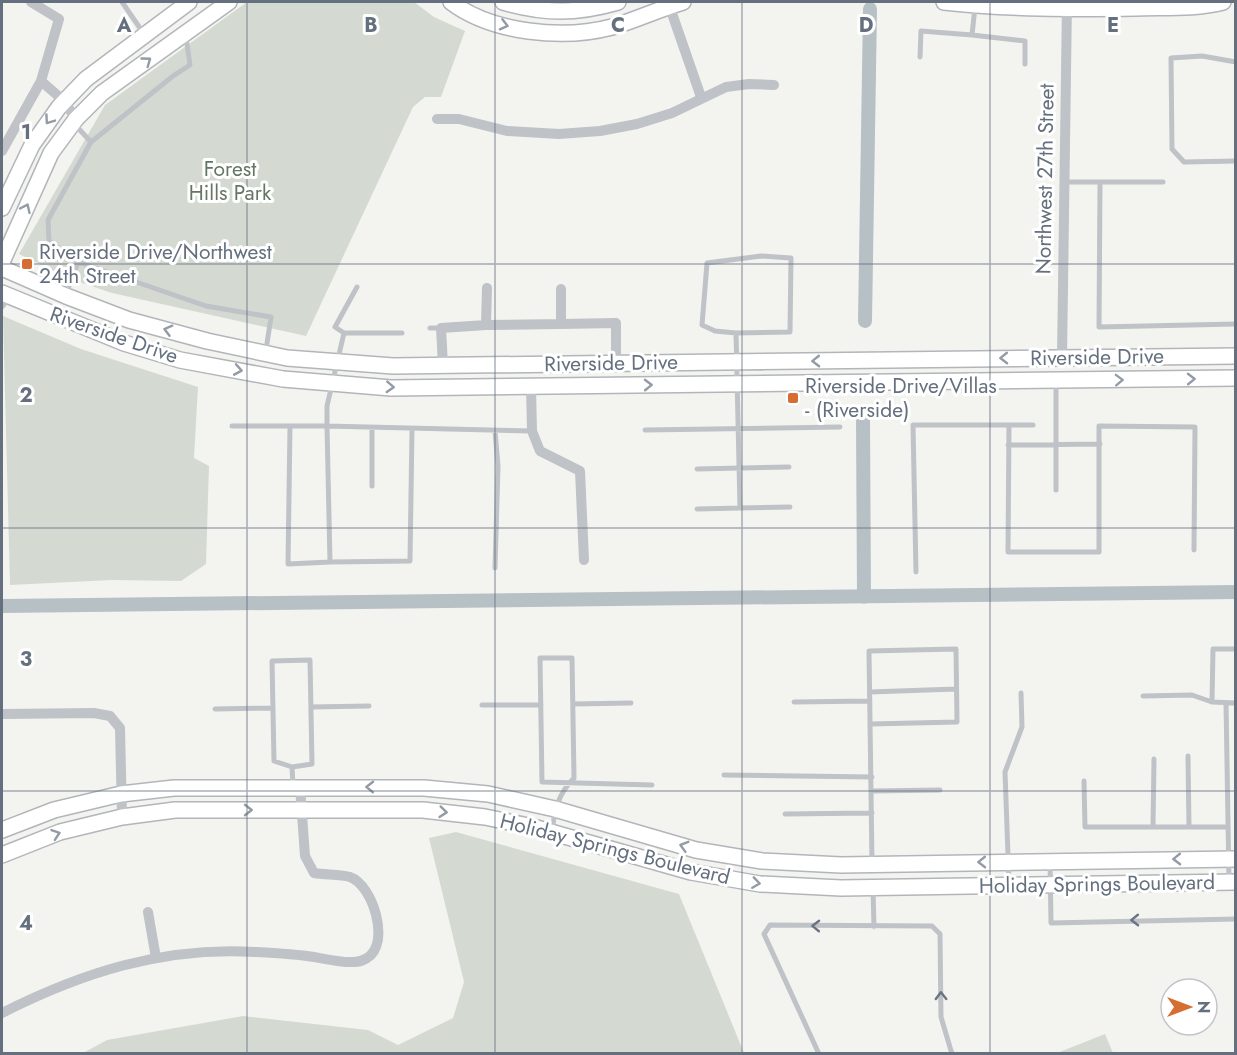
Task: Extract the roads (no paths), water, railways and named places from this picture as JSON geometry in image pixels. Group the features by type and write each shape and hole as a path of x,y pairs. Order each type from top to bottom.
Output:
{"street":[{"path":"2,152 41,81 59,19 31,2"},
{"path":"2,208 32,145 64,101 86,79 189,2"},
{"path":"2,262 51,153 76,119 102,93 229,2"},
{"path":"503,2 529,9 570,11 618,2"},
{"path":"944,2 975,5 1178,7 1223,2"},
{"path":"455,3 491,22 532,32 560,33 588,32 611,27 673,3 701,97"},
{"name":"Northwest 27th Street","path":"1062,357 1067,6"},
{"path":"41,81 64,101 76,119"},
{"path":"437,119 459,119 507,131 559,134 600,131 636,124 672,113 701,97 726,87 749,84 774,85"},
{"name":"Riverside Drive","path":"2,268 129,320 266,354 393,366 1236,356"},
{"path":"486,325 487,288"},
{"path":"561,289 561,324"},
{"name":"Riverside Drive","path":"4,299 124,343 180,360 283,378 391,388 1236,378"},
{"path":"443,365 436,328 616,323 616,363"},
{"path":"1032,382 1062,357 1074,371 1092,381"},
{"path":"531,387 532,431 540,452 580,471 584,560"},
{"path":"2,714 94,713 110,716 120,728 122,817"},
{"path":"2,1012 59,986 116,966 175,954 242,951 353,962 366,959 376,951 380,934 371,900 362,885 350,877 314,873 305,856 302,809 296,787"},
{"name":"Holiday Springs Boulevard","path":"2,830 54,810 121,794 174,788 435,789 489,794 555,809 707,852 762,861 841,865 1232,859"},
{"name":"Holiday Springs Boulevard","path":"2,855 60,832 122,817 175,810 433,811 485,817 552,833 691,872 760,884 873,887 1232,882"},
{"path":"872,864 873,887"},
{"path":"148,912 156,958"}],"lane":[{"path":"123,2 145,35"},
{"path":"972,35 975,5"},
{"path":"920,57 921,31 1025,40 1025,64"},
{"path":"185,33 190,66 173,76 91,142 48,219 49,241 78,262 206,306 271,317 266,354"},
{"path":"1236,62 1202,56 1171,58 1172,149 1184,162 1236,161"},
{"path":"76,119 79,129 91,142"},
{"path":"1065,182 1162,182"},
{"path":"1100,182 1099,327 1236,324"},
{"path":"761,256 791,258 790,332 736,333 715,331 702,325 707,264 761,256"},
{"path":"66,296 78,262"},
{"path":"357,286 335,327 344,333 402,333"},
{"path":"330,562 327,406 344,333"},
{"path":"736,333 740,508"},
{"path":"1056,381 1056,490"},
{"path":"916,572 913,425 1033,425"},
{"path":"1009,425 1008,552 1099,552 1099,426 1195,427 1194,550"},
{"path":"232,426 532,431"},
{"path":"290,426 288,564 410,561 412,429"},
{"path":"645,430 840,427"},
{"path":"372,428 372,486"},
{"path":"495,431 498,466 495,568"},
{"path":"1008,445 1100,444"},
{"path":"697,469 789,467"},
{"path":"697,509 790,507"},
{"path":"1212,702 1213,649 1236,649"},
{"path":"871,724 957,722 956,650 869,651 872,864"},
{"path":"552,833 559,795 567,784 574,778 572,658 540,658 542,782 567,784 652,785"},
{"path":"310,660 311,707 312,764 292,767 274,761 272,661 310,660"},
{"path":"870,692 956,689"},
{"path":"1009,884 1005,772 1022,728 1021,693"},
{"path":"1143,696 1192,695 1212,702 1236,703"},
{"path":"794,702 870,701"},
{"path":"573,704 631,703"},
{"path":"1226,703 1228,826 1232,882"},
{"path":"482,705 541,705"},
{"path":"311,707 369,706"},
{"path":"215,709 273,708"},
{"path":"1188,756 1189,826"},
{"path":"1153,827 1154,759"},
{"path":"292,767 296,787"},
{"path":"724,775 872,777"},
{"path":"1084,781 1085,827 1228,826"},
{"path":"872,791 940,790"},
{"path":"785,814 872,813"},
{"path":"1050,861 1051,923 1236,919"},
{"path":"873,887 874,927"},
{"path":"819,1053 764,934 770,925 932,926 940,934 941,1017 952,1053"}],"waterway":[{"path":"865,321 870,9"},
{"path":"863,418 864,597"},
{"path":"2,606 1236,592"}],"place":[{"name":"Riverside Drive/Northwest 24th Street","path":"27,264"},
{"name":"Riverside Drive/Villas - (Riverside)","path":"793,398"}],"park label":[{"name":"Forest Hills Park","path":"230,181"}]}
